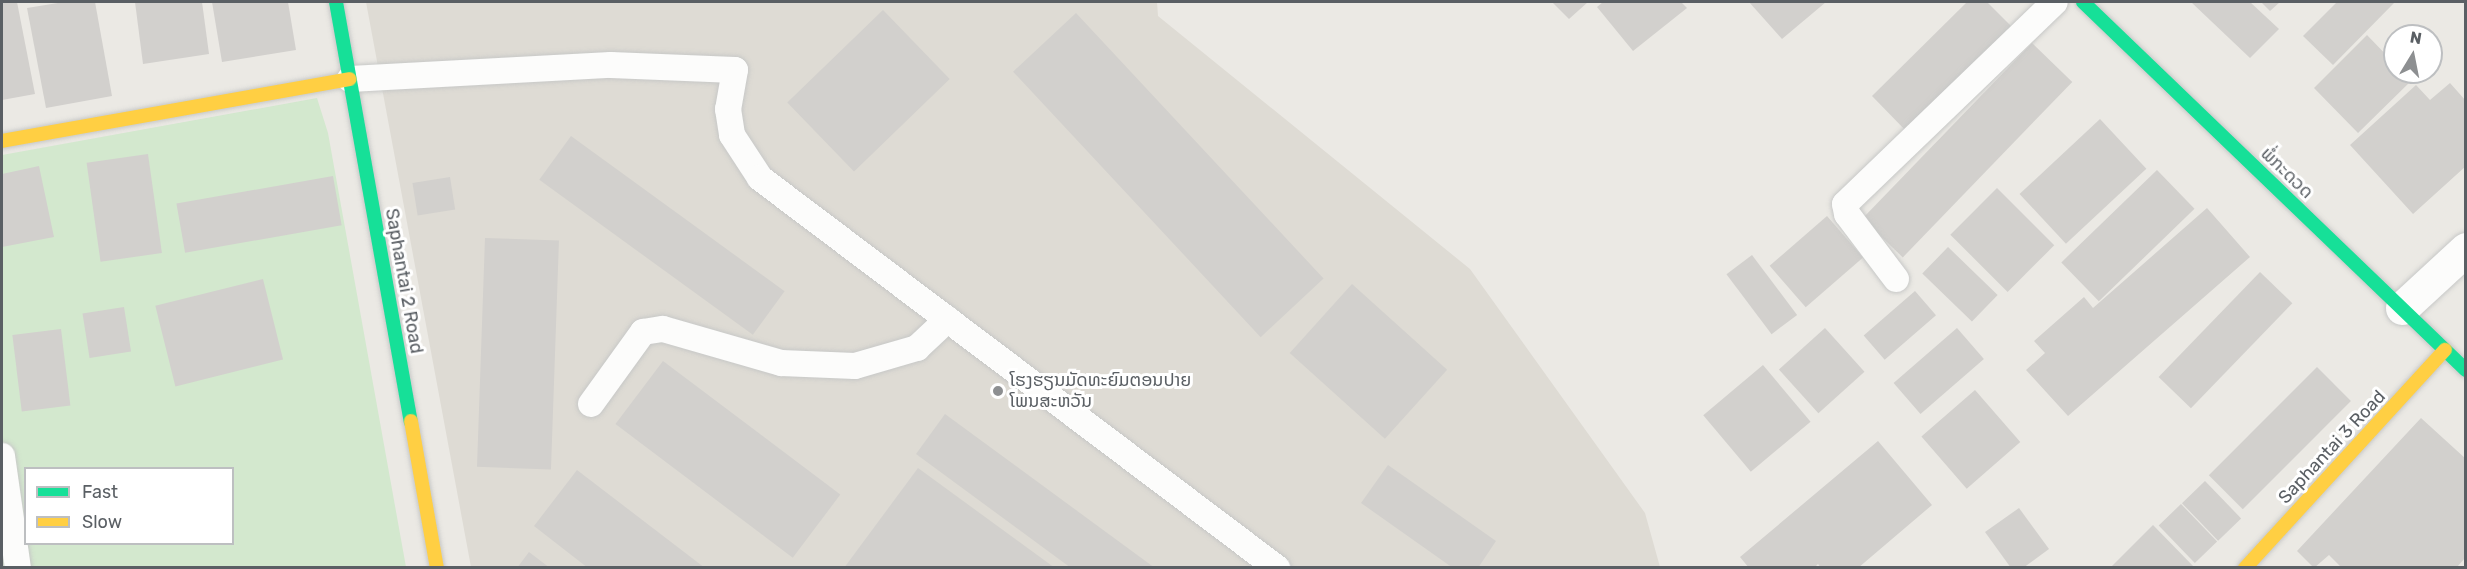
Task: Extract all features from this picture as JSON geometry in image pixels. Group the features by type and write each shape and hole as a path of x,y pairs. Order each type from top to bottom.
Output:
{"street":[{"name":"Saphantai 2 Road","path":"336,2 437,567"},
{"name":"ພໍ່ກະດວດ","path":"2083,2 2466,370"},
{"path":"2,141 350,79"},
{"path":"2402,308 2466,249"},
{"name":"Saphantai 3 Road","path":"2245,567 2445,350"}],"lane":[{"path":"1896,279 1847,214 1845,204 2055,2"},
{"path":"350,79 611,66 735,70 728,109 732,135 760,178 1275,567"},
{"path":"591,404 642,332 663,329 780,363 855,366 917,348 948,319"},
{"path":"2,456 18,567"}],"shaded area":[{"name":"ໂຮງຮຽນມັດທະຍົມຕອນປາຍ ໂພນສະຫວັນ","path":"366,2 1157,2 1158,16 1470,269 1645,513 1660,567 471,567"}],"green space":[{"path":"317,98 328,133 406,567 2,568 2,155"}],"building":[{"path":"2,2 17,2 35,94 2,100"},
{"path":"64,2 95,2 112,96 46,108 27,8"},
{"path":"135,2 202,2 209,54 143,64"},
{"path":"212,2 288,2 296,50 222,62"},
{"path":"1552,2 1588,2 1569,19"},
{"path":"1603,2 1681,2 1687,8 1633,51 1597,7"},
{"path":"1749,2 1826,2 1782,39"},
{"path":"1967,2 1987,2 2014,29 1909,134 1872,96"},
{"path":"2191,2 2250,2 2279,29 2250,58"},
{"path":"2261,2 2280,2 2270,11"},
{"path":"2337,2 2395,2 2333,65 2303,36"},
{"path":"883,10 950,79 854,171 787,102"},
{"path":"1076,13 1324,278 1261,337 1013,72"},
{"path":"2367,35 2383,52 2383,84 2408,84 2358,133 2314,88"},
{"path":"2032,43 2072,82 1903,257 1863,219"},
{"path":"2450,83 2466,101 2466,166 2413,214 2350,145 2416,85 2430,100"},
{"path":"2100,119 2146,169 2066,244 2020,194"},
{"path":"571,136 785,291 753,335 539,180"},
{"path":"148,154 162,253 101,262 87,163"},
{"path":"39,166 54,237 2,247 2,174"},
{"path":"2157,170 2195,209 2099,301 2061,262"},
{"path":"333,176 342,225 185,253 176,204"},
{"path":"450,177 455,210 418,216 412,183"},
{"path":"1997,188 2054,245 2008,292 1950,235"},
{"path":"2207,208 2250,257 2068,416 2026,370 2045,353 2034,341 2084,297 2093,308"},
{"path":"1827,216 1863,258 1806,307 1770,266"},
{"path":"485,238 559,241 551,469 477,467"},
{"path":"1948,247 1998,295 1972,322 1922,274"},
{"path":"1752,255 1797,315 1772,334 1726,274"},
{"path":"2260,272 2292,303 2191,408 2159,377"},
{"path":"263,279 283,360 175,386 155,306"},
{"path":"1352,284 1447,370 1385,439 1290,353"},
{"path":"1915,291 1936,315 1885,360 1864,336"},
{"path":"124,307 131,351 90,358 83,314"},
{"path":"1825,328 1864,372 1818,413 1779,369"},
{"path":"1957,328 1984,359 1921,414 1894,383"},
{"path":"61,329 70,405 22,411 12,335"},
{"path":"663,361 840,495 793,558 615,424"},
{"path":"1763,365 1811,422 1751,472 1703,415"},
{"path":"2317,367 2351,401 2243,509 2209,475"},
{"path":"1975,390 2020,442 1967,489 1921,437"},
{"path":"945,414 1155,568 1071,568 916,454"},
{"path":"2421,418 2466,459 2466,557 2456,568 2342,568 2329,555 2314,568 2297,551"},
{"path":"1878,441 1932,505 1858,568 1821,568 1818,564 1814,568 1749,568 1740,557"},
{"path":"1388,465 1496,541 1478,568 1453,568 1361,503"},
{"path":"918,468 1055,568 844,568"},
{"path":"577,470 705,568 588,568 534,526"},
{"path":"2205,481 2241,518 2218,541 2182,503"},
{"path":"2181,504 2217,541 2195,563 2159,526"},
{"path":"2019,508 2049,549 2023,568 2011,568 1985,532"},
{"path":"2153,525 2195,568 2110,568"},
{"path":"529,552 550,568 517,568"}],"traffic: fast":[{"path":"336,2 411,421"},
{"path":"2083,2 2466,370"}],"traffic: slow":[{"path":"2,141 350,79"},
{"path":"2245,568 2445,350"},
{"path":"411,421 437,568"}],"place":[{"name":"ໂຮງຮຽນມັດທະຍົມຕອນປາຍ ໂພນສະຫວັນ","path":"998,391"}]}
